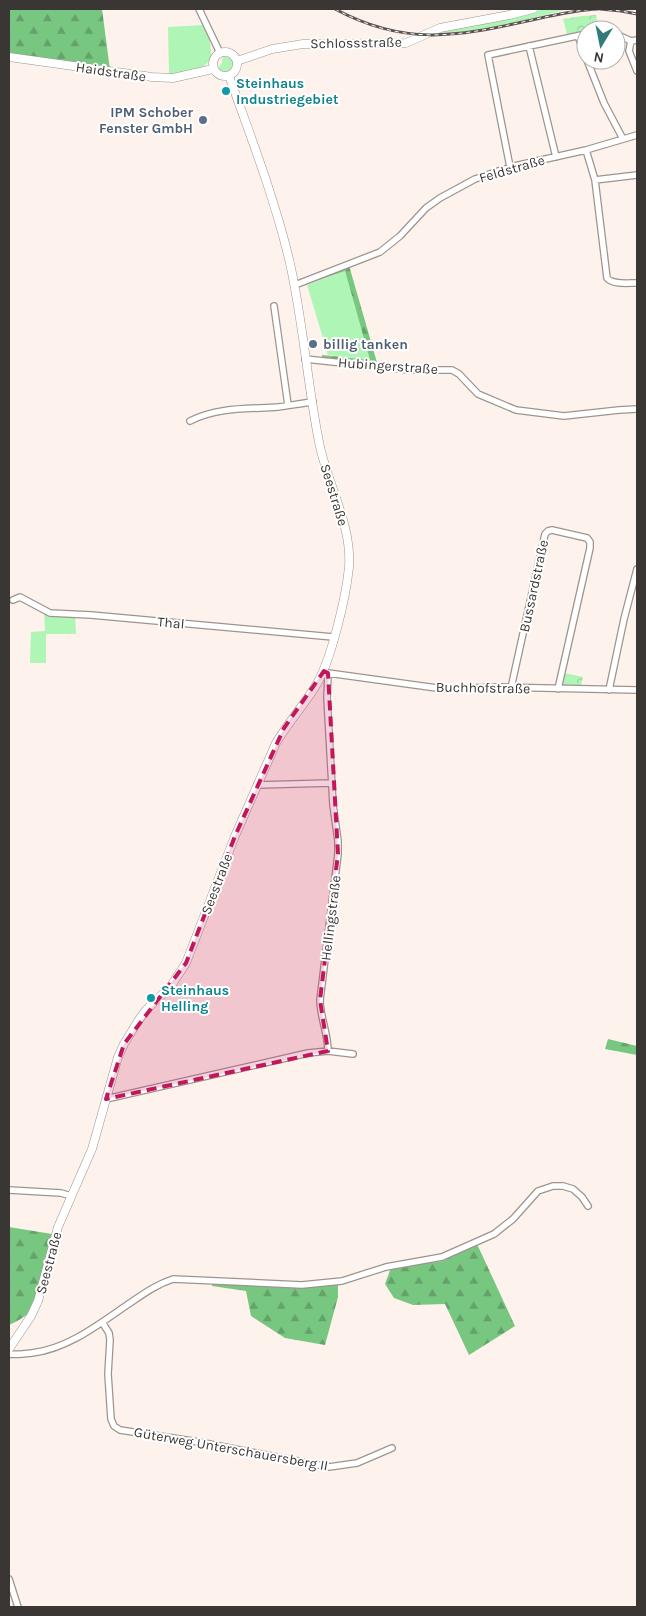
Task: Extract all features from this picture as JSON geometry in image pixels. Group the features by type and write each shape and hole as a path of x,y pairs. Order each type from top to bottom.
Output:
{"street":[{"path":"199,9 220,53"},
{"name":"Schlossstraße","path":"237,61 272,50 304,44 406,43 440,28 533,9"},
{"path":"510,167 488,55 576,36"},
{"path":"634,41 629,51 637,71"},
{"path":"529,46 556,157"},
{"path":"220,53 232,54 237,61 235,71 230,76 218,75 214,69 214,58 220,53"},
{"name":"Haidstraße","path":"9,57 152,77 173,78 214,69"},
{"path":"591,70 604,103 623,139"},
{"name":"Seestraße","path":"9,1349 31,1316 38,1301 58,1227 92,1149 118,1057 142,1016 171,986 186,963 235,836 284,728 326,672 346,584 348,552 341,516 319,444 295,285 270,192 230,76"},
{"name":"Feldstraße","path":"295,285 380,252 400,236 426,208 475,179 510,167 586,150 637,134"},
{"path":"586,150 595,180 608,279 613,282 637,283"},
{"path":"595,180 637,175"},
{"path":"274,306 288,405"},
{"name":"Hubingerstraße","path":"305,359 410,370 452,370 459,374 478,394 516,410 564,416 637,409"},
{"path":"190,421 199,416 217,411 312,402"},
{"name":"Bussardstraße","path":"511,688 545,534 548,530 552,530 587,538 590,542 558,689"},
{"path":"609,690 637,569"},
{"name":"Thal","path":"13,600 20,598 50,613 333,637"},
{"name":"Buchhofstraße","path":"326,672 444,689 637,690"},
{"name":"Hellingstraße","path":"326,672 338,854 320,1000 321,1015 328,1040 328,1051"},
{"path":"257,786 332,783"},
{"path":"106,1099 296,1056 328,1051 353,1054"},
{"path":"9,1354 38,1352 58,1347 102,1322 157,1284 173,1279 302,1285 326,1284 386,1267 442,1257 494,1234 513,1219 538,1191 553,1186 573,1189 588,1206"},
{"path":"9,1190 61,1193 71,1196"},
{"name":"Güterweg Unterschauersberg II","path":"102,1322 109,1333 110,1340 108,1374 111,1419 114,1426 120,1430 198,1442 329,1467 357,1463 392,1448"},
{"path":"9,1579 18,1607"}],"highlighted area":[{"path":"324,671 328,673 338,854 320,1000 328,1051 106,1099 124,1044 186,963 235,836 284,728"}],"green space":[{"path":"9,9 102,9 110,70 9,56"},
{"path":"544,9 569,9 466,31 431,33 508,18"},
{"path":"596,15 597,20 576,20 576,32 567,34 563,19"},
{"path":"204,25 209,36 212,58 203,67 198,69 187,73 169,75 168,27"},
{"path":"223,56 231,58 233,62 232,69 224,73 217,69 222,63"},
{"path":"348,262 378,366 322,359 322,355 370,360 345,271 299,287 297,281"},
{"path":"345,271 370,360 328,355 307,285"},
{"path":"44,610 58,613 75,612 76,634 46,634 46,663 30,663 31,632 45,631"},
{"path":"564,673 583,677 580,689 563,688"},
{"path":"608,1039 637,1046 637,1055 605,1049"},
{"path":"9,1227 52,1234 40,1287 33,1307 27,1315 9,1325"},
{"path":"477,1244 515,1326 469,1355 445,1304 413,1305 394,1298 385,1284 391,1268 443,1261"},
{"path":"212,1281 305,1287 338,1285 338,1297 325,1345 285,1338 251,1316 246,1291 212,1286"}],"railway":[{"path":"335,9 360,21 384,29 430,35 476,31 598,9"},
{"path":"600,9 637,14"}],"place":[{"name":"Steinhaus Industriegebiet","path":"226,91"},
{"name":"IPM Schober Fenster GmbH","path":"203,120"},
{"name":"billig tanken","path":"313,344"},
{"name":"Steinhaus Helling","path":"151,998"}]}
